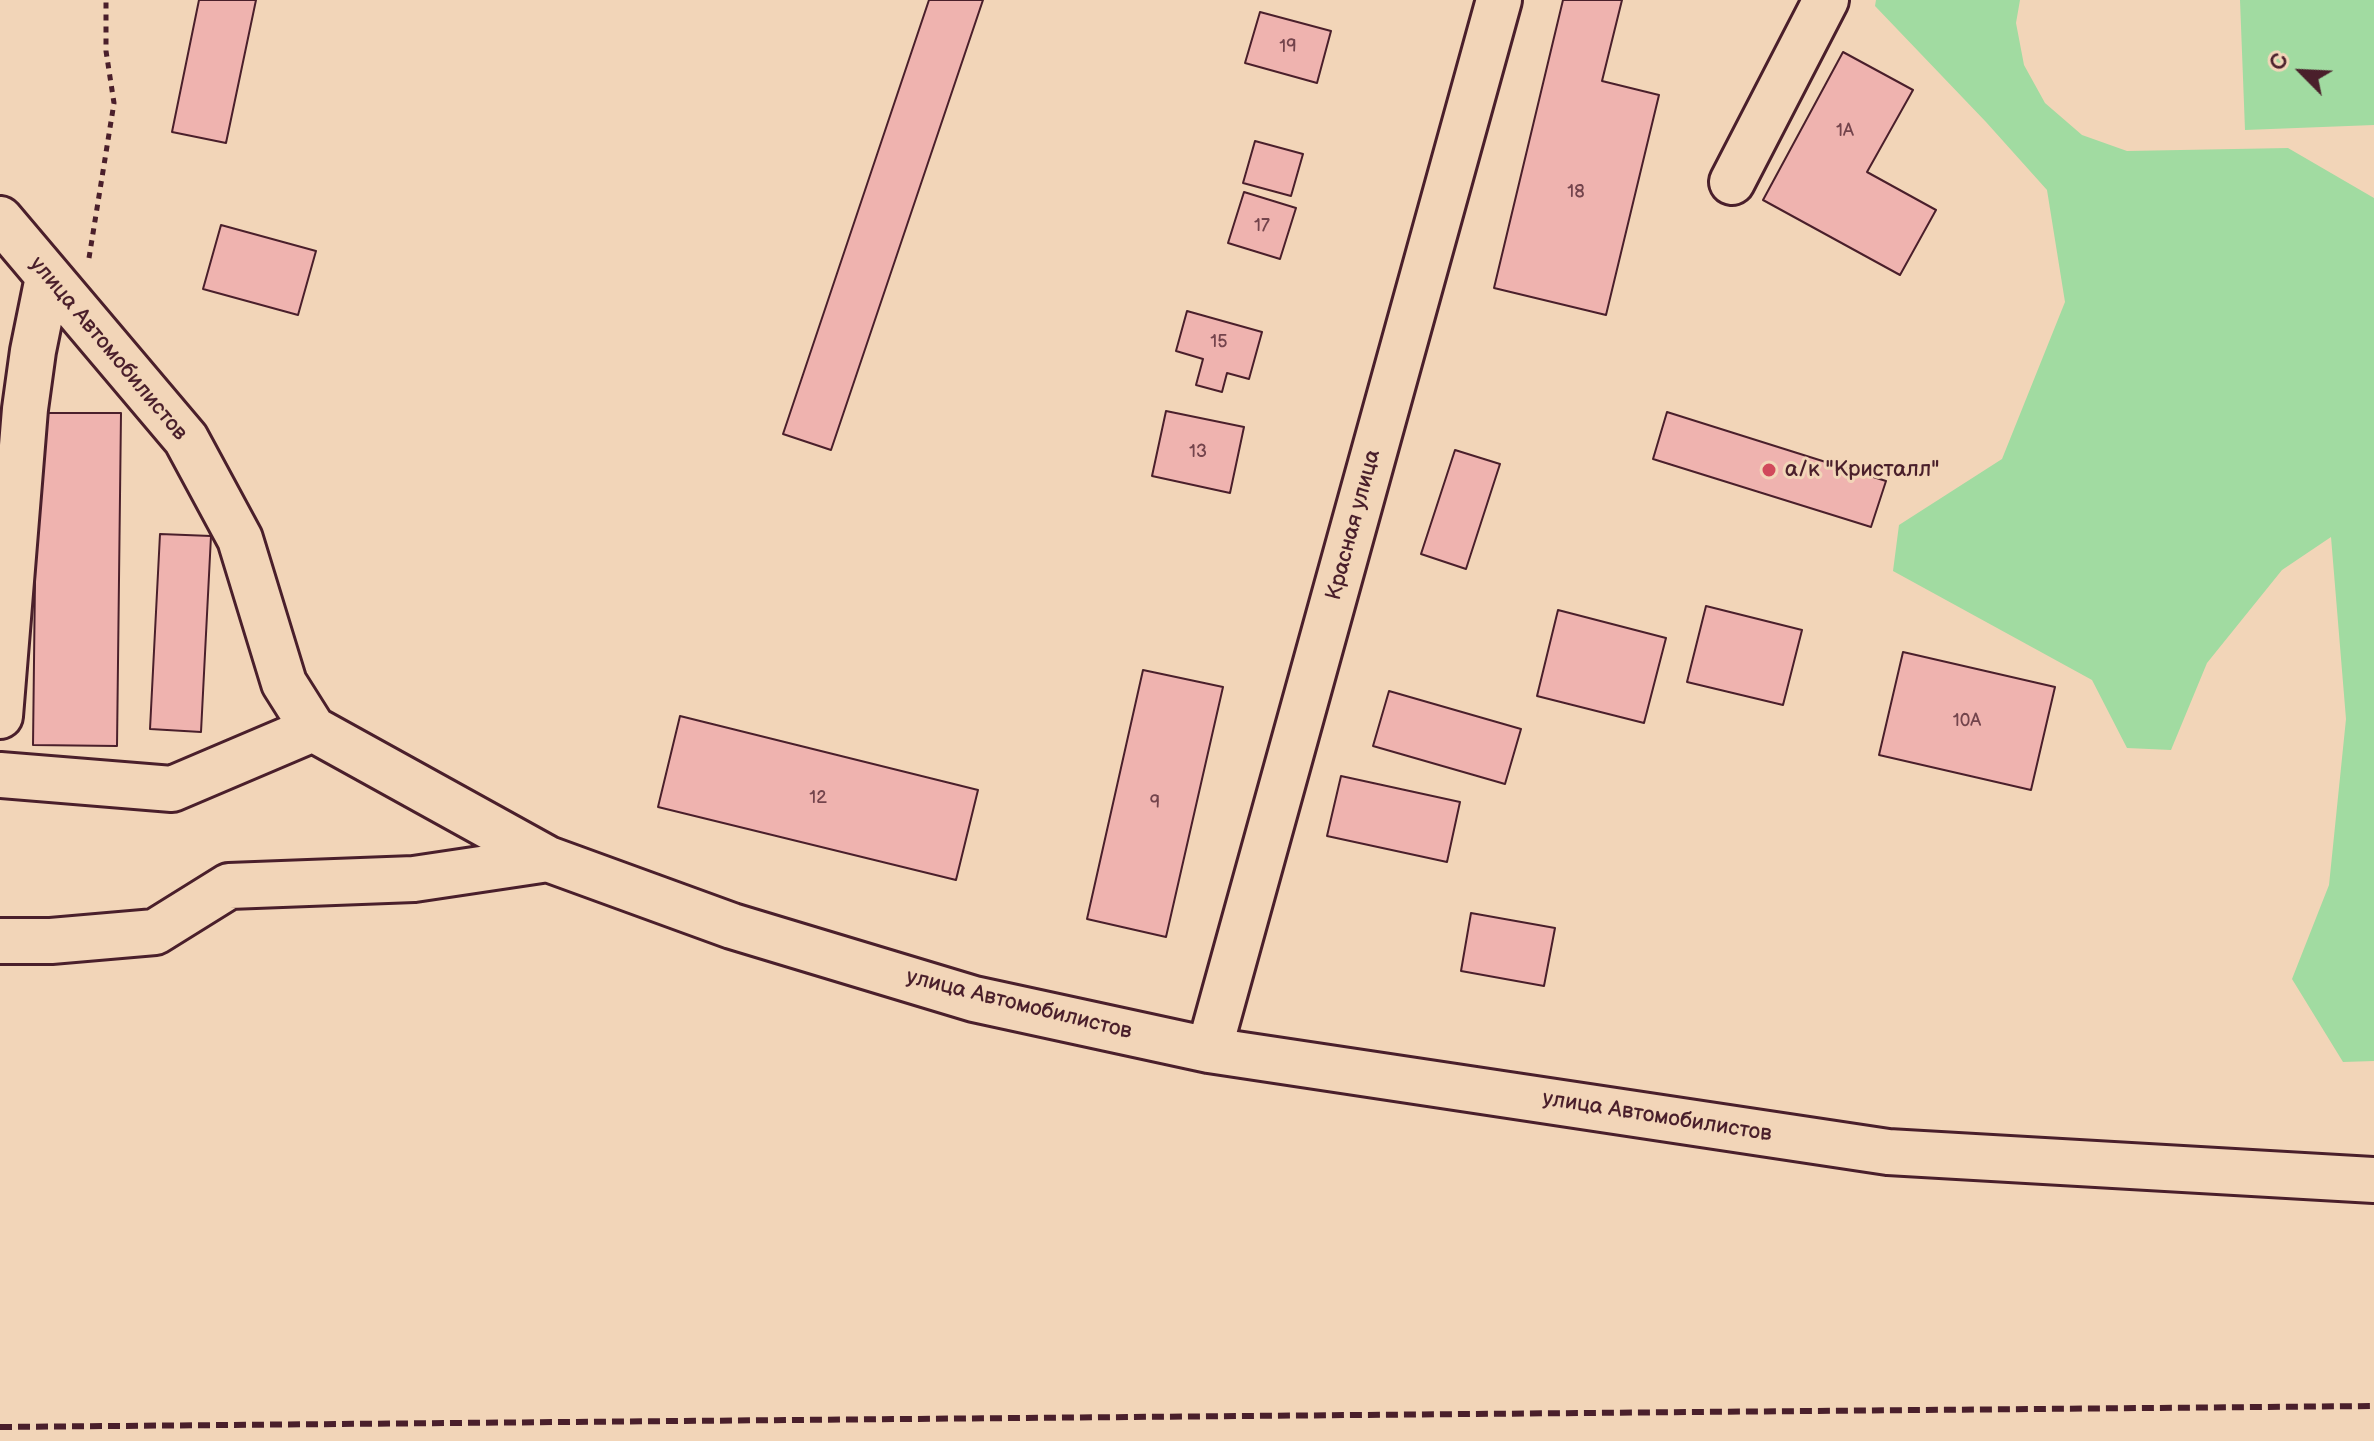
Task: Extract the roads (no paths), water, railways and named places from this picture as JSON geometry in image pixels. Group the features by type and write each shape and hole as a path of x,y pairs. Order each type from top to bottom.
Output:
{"street":[{"name":"Красная улица","path":"1209,1050 1499,0"},
{"path":"1732,182 1826,0"},
{"name":"улица Автомобилистов","path":"0,219 186,439 240,539 284,683 313,729 548,859 732,926 974,999 1209,1050 1888,1152 2374,1180"},
{"path":"0,716 25,409 48,277"},
{"path":"0,775 172,789 313,729"},
{"path":"0,941 51,941 155,932 229,886 414,879 548,859"}],"railway":[{"path":"0,1427 2374,1406"}],"place":[{"name":"а/к \"Кристалл\"","path":"1769,470"}]}
